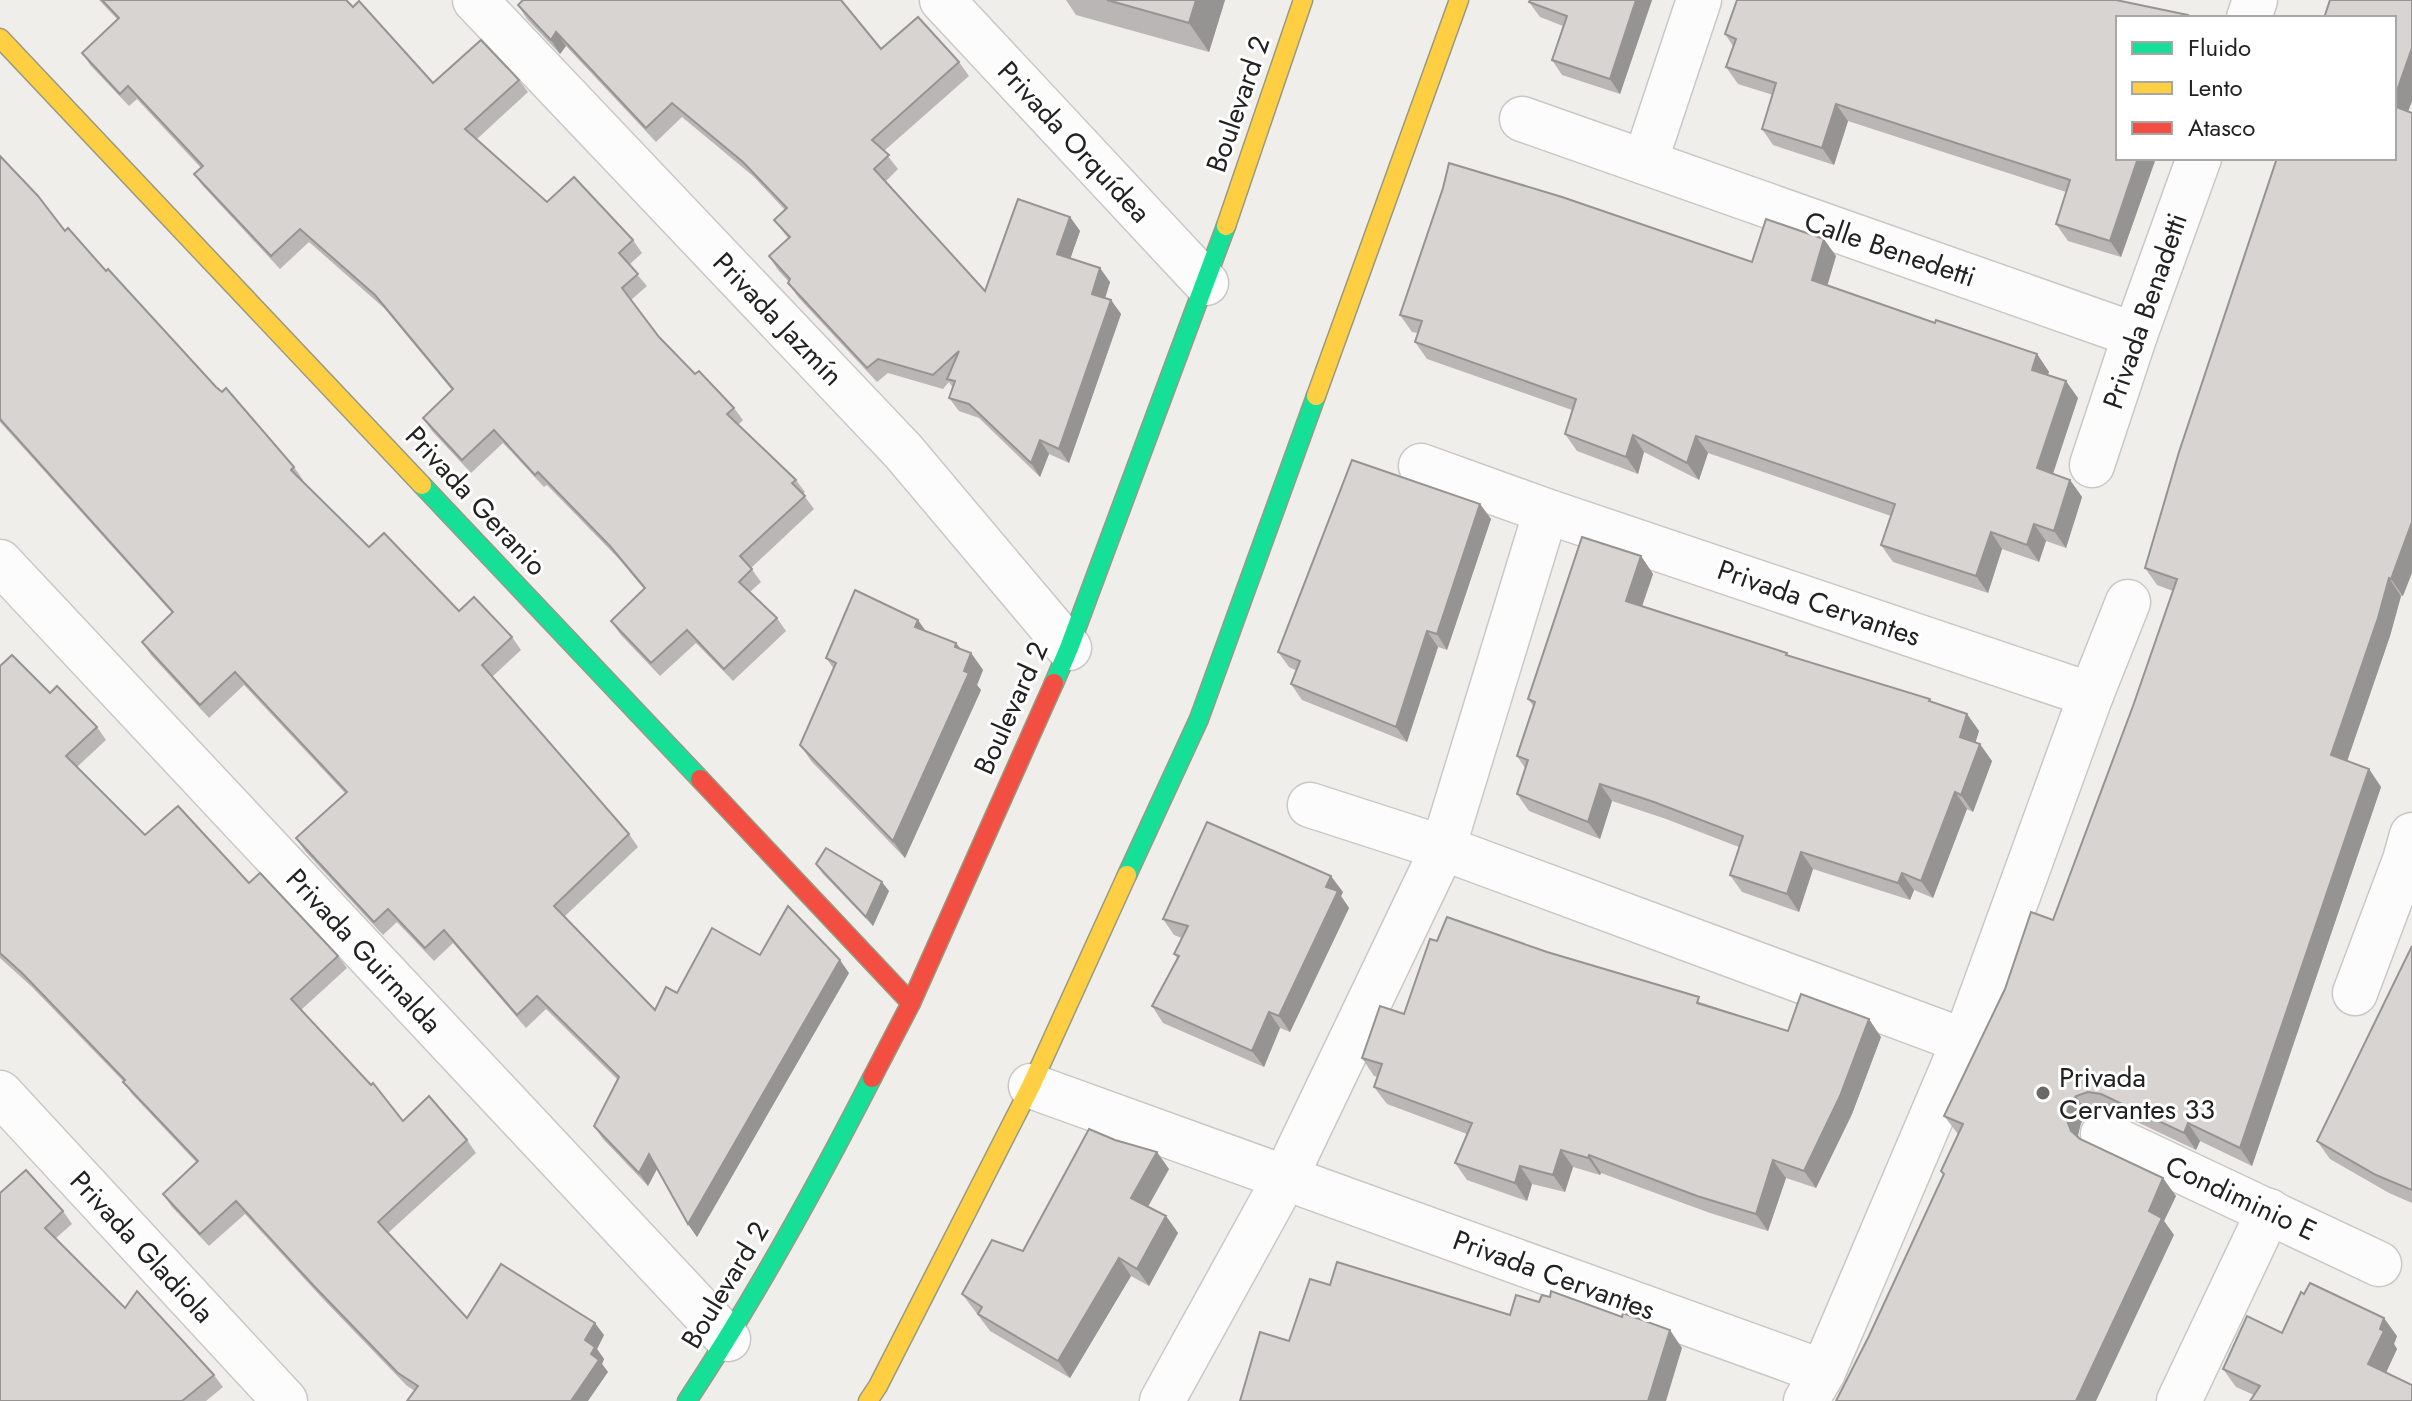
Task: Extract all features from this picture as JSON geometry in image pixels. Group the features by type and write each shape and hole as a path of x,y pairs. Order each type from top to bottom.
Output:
{"main road":[{"name":"Boulevard 2","path":"687,1401 728,1339 820,1179 911,1003 1069,648 1206,283 1303,0"},
{"path":"868,1401 1031,1086 1199,719 1459,0"},
{"name":"Privada Geranio","path":"0,38 911,1003"}],"street":[{"name":"Privada Jazmín","path":"475,0 903,451 1069,648"},
{"name":"Privada Orquídea","path":"942,0 1206,283"},
{"path":"1645,162 1699,0"},
{"name":"Calle Benedetti","path":"1522,119 2135,335"},
{"name":"Privada Benadetti","path":"2092,465 2198,160"},
{"name":"Privada Cervantes","path":"1421,466 2091,695"},
{"path":"1162,1401 1285,1178 1443,848 1546,511"},
{"name":"Privada Guirnalda","path":"0,562 728,1339"},
{"name":"Privada Cervantes","path":"1031,1086 1285,1178 1814,1387 1964,1041 2128,602"},
{"path":"1310,805 1443,848 1964,1041"},
{"path":"2355,993 2410,853"},
{"name":"Privada Gladiola","path":"0,1093 285,1401"},
{"name":"Condiminio E","path":"2103,1134 2379,1264"},
{"path":"2179,1401 2269,1211"}],"building":[{"path":"102,0 346,0 353,7 359,1 433,83 481,40 519,80 465,129 547,202 574,177 633,240 619,253 638,274 622,288 659,337 695,374 699,371 734,408 727,414 796,480 792,483 805,496 740,556 752,569 739,582 777,618 724,669 687,630 651,663 611,621 645,588 610,546 538,472 535,475 494,430 462,460 423,418 453,389 375,295 300,229 271,256 194,174 203,166 128,86 120,94 82,53 119,18"},
{"path":"523,0 841,0 881,49 918,17 959,62 872,140 889,155 874,169 985,291 1018,199 1070,217 1057,254 1100,268 1092,294 1111,300 1059,449 1040,440 1031,463 969,404 949,398 955,381 947,379 959,351 933,375 878,359 867,368 788,283 790,279 769,256 790,237 774,220 787,208 743,162 672,103 646,128 556,32 551,40 518,5"},
{"path":"1107,0 1196,0 1189,23"},
{"path":"1530,0 1636,0 1610,79 1552,60 1567,16"},
{"path":"1737,0 2116,0 2188,15 2116,16 2116,160 2137,160 2110,241 2056,224 2070,180 1836,104 1822,148 1762,129 1776,83 1726,67 1736,39 1725,34"},
{"path":"2330,0 2412,0 2412,48 2396,93 2396,16 2325,16"},
{"path":"2396,107 2412,113 2412,522 2389,578 2331,755 2369,769 2240,1148 2188,1123 2184,1133 2101,1094 2088,1092 2076,1096 2069,1105 2066,1118 2071,1131 2080,1139 2163,1178 2149,1211 2162,1218 2076,1401 1836,1401 1944,1174 1941,1171 1963,1124 1944,1116 2005,989 2031,912 2053,920 2133,706 2177,579 2145,568 2179,452 2276,160 2396,160"},
{"path":"0,156 38,196 65,231 68,228 106,271 108,269 216,387 222,392 226,388 294,467 291,470 369,547 384,533 459,611 474,597 512,637 482,665 629,834 554,906 655,1010 666,987 677,993 712,928 760,955 788,906 840,960 688,1224 649,1154 639,1173 594,1126 619,1077 537,996 517,1015 444,930 425,948 388,909 374,922 296,838 347,792 235,672 200,705 142,642 173,612 0,419"},
{"path":"1449,163 1562,197 1752,262 1766,219 1824,239 1812,280 1935,323 1936,320 2037,354 2032,370 2066,381 2037,468 2070,480 2054,531 2034,524 2027,545 1991,532 1976,576 1881,545 1895,504 1696,436 1687,463 1633,435 1626,457 1565,434 1576,399 1415,342 1422,321 1400,315"},
{"path":"1352,460 1480,504 1437,634 1427,631 1396,727 1291,684 1300,661 1278,652"},
{"path":"1582,537 1641,556 1626,601 1930,699 1967,714 1960,737 1980,744 1961,795 1955,792 1921,881 1902,873 1898,883 1801,852 1787,894 1730,875 1743,836 1654,802 1600,784 1588,822 1517,794 1528,760 1517,756 1535,702 1528,699"},
{"path":"855,590 918,620 915,627 956,643 955,647 971,653 964,671 969,673 893,841 800,745 836,663 826,658"},
{"path":"12,655 50,693 57,686 97,727 66,756 145,835 178,806 249,883 260,873 338,956 291,999 371,1085 373,1083 403,1121 429,1096 467,1140 378,1222 467,1318 501,1264 595,1323 585,1340 595,1347 591,1354 599,1360 571,1401 407,1401 418,1386 398,1373 236,1201 200,1234 163,1194 198,1161 123,1082 125,1080 0,953 0,666"},
{"path":"1207,822 1331,876 1326,887 1338,891 1279,1016 1269,1012 1252,1051 1152,1006 1179,956 1174,954 1188,926 1163,919"},
{"path":"826,848 882,882 866,917 816,864"},
{"path":"1447,917 1547,952 1699,997 1697,1003 1788,1031 1801,994 1869,1019 1840,1096 1804,1171 1773,1160 1756,1214 1697,1196 1589,1155 1588,1158 1561,1150 1553,1175 1520,1166 1515,1183 1455,1163 1472,1123 1374,1087 1382,1064 1362,1058 1380,1006 1404,1014 1430,939 1437,941"},
{"path":"2412,946 2412,1190 2376,1175 2317,1141"},
{"path":"1089,1129 1157,1152 1131,1198 1166,1216 1137,1269 1119,1258 1058,1361 978,1314 982,1307 962,1294 992,1240 1023,1251"},
{"path":"26,1170 63,1211 45,1228 125,1308 137,1291 214,1375 182,1401 0,1401 0,1193"},
{"path":"1337,1262 1510,1315 1516,1295 1539,1302 1542,1295 1550,1297 1551,1291 1622,1317 1623,1313 1670,1330 1648,1401 1240,1401 1260,1332 1289,1341 1310,1279 1330,1285"},
{"path":"2310,1283 2384,1318 2380,1329 2384,1331 2368,1364 2412,1385 2412,1401 2250,1401 2260,1386 2223,1369 2247,1316 2282,1333 2301,1292 2304,1294"}],"traffic: fast":[{"path":"1054,683 1226,226"},
{"path":"1127,875 1199,719 1316,396"},
{"path":"422,485 700,779"},
{"path":"687,1401 784,1242 872,1078"}],"traffic: slow":[{"path":"1226,226 1303,0"},
{"path":"1316,396 1459,0"},
{"path":"0,38 422,485"},
{"path":"868,1401 1031,1086 1127,875"}],"traffic: jam":[{"path":"872,1078 911,1003 1054,683"},
{"path":"700,779 911,1003"}],"place":[{"name":"Privada Cervantes 33","path":"2043,1093"}]}
